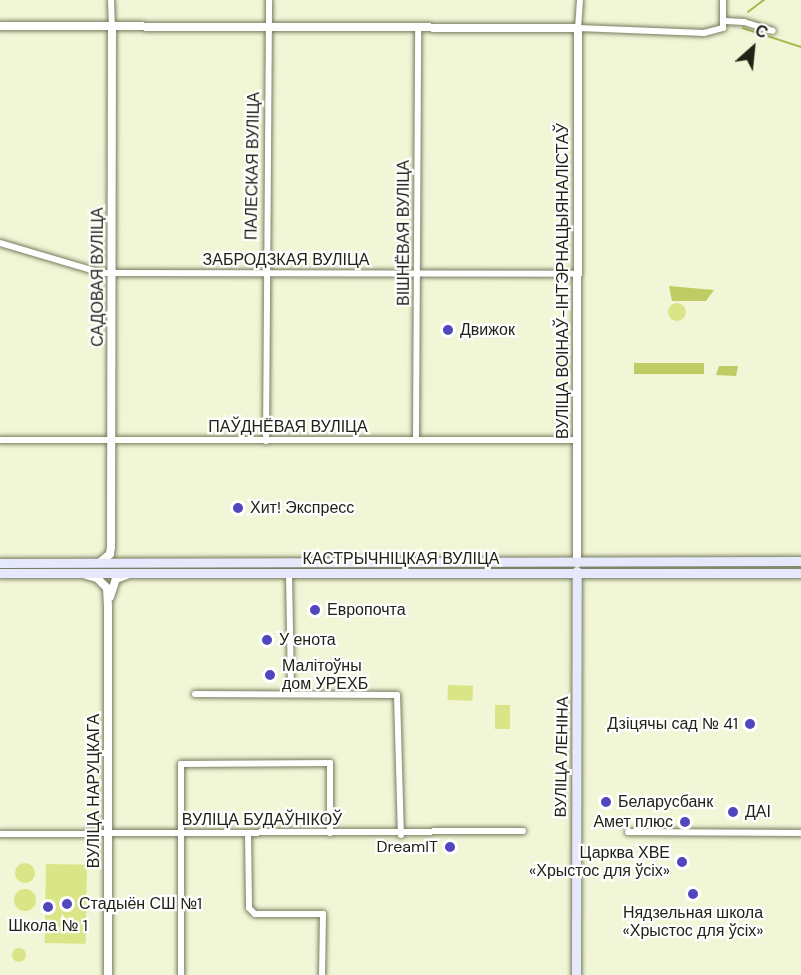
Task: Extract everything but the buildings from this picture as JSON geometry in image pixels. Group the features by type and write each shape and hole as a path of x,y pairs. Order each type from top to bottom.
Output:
{"main road":[{"name":"КАСТРЫЧНІЦКАЯ ВУЛІЦА","path":"0,562 801,561"},
{"name":"ВУЛІЦА ЛЕНІНА","path":"576,975 577,562"},
{"name":"КАСТРЫЧНІЦКАЯ ВУЛІЦА","path":"0,573 577,575 801,573"}],"street":[{"name":"САДОВАЯ ВУЛІЦА","path":"110,554 111,0"},
{"name":"ПАЛЕСКАЯ ВУЛІЦА","path":"266,441 265,274 269,0"},
{"name":"ВУЛІЦА ВОІНАЎ-ІНТЭРНАЦЫЯНАЛІСТАЎ","path":"577,562 576,274 580,0"},
{"path":"0,26 578,28 704,33 723,28 725,21 723,0"},
{"path":"725,21 744,22 772,31"},
{"name":"ВІШНЁВАЯ ВУЛІЦА","path":"416,440 418,27"},
{"name":"ЗАБРОДЗКАЯ ВУЛІЦА","path":"0,243 112,273 576,274"},
{"name":"ПАЎДНЁВАЯ ВУЛІЦА","path":"0,440 576,440"},
{"path":"99,563 110,554 122,563"},
{"path":"108,608 116,579 137,572"},
{"path":"82,574 97,578 107,588 108,608"},
{"path":"289,574 291,693"},
{"name":"ВУЛІЦА НАРУЦКАГА","path":"108,608 108,975"},
{"path":"195,694 397,695 401,835"},
{"path":"181,975 181,764 330,763 330,833"},
{"name":"ВУЛІЦА БУДАЎНІКОЎ","path":"0,834 248,832 401,835 523,831"},
{"path":"248,832 249,908 255,914 323,914 322,975"},
{"path":"628,832 801,833"}],"green space":[{"path":"669,286 714,290 706,301 672,301"},
{"path":"677,303 683,306 686,312 683,318 677,321 671,318 668,312 671,306"},
{"path":"634,363 704,363 704,374 634,374"},
{"path":"719,366 738,366 736,376 716,375"},
{"path":"448,685 473,686 472,701 447,700"},
{"path":"495,705 510,705 510,729 495,729"},
{"path":"25,863 32,866 35,873 32,880 25,883 18,880 15,873 18,866"},
{"name":"Стадыён СШ №1","path":"46,864 87,865 86,944 45,943"},
{"path":"25,889 33,892 36,900 33,908 25,911 17,908 14,900 17,892"},
{"path":"16,948 22,948 26,955 22,962 16,962 12,958 12,952"}],"waterway":[{"path":"748,12 764,0"},
{"path":"743,28 801,47"}],"place":[{"name":"Движок","path":"448,330"},
{"name":"Хит! Экспресс","path":"238,508"},
{"name":"Европочта","path":"315,610"},
{"name":"У енота","path":"267,640"},
{"name":"Малітоўны дом УРЕХБ","path":"270,675"},
{"name":"Дзіцячы сад № 41","path":"750,724"},
{"name":"Беларусбанк","path":"606,802"},
{"name":"ДАІ","path":"733,812"},
{"name":"Амет плюс","path":"685,822"},
{"name":"DreamIT","path":"450,847"},
{"name":"Царква ХВЕ «Хрыстос для ўсіх»","path":"682,862"},
{"name":"Нядзельная школа «Хрыстос для ўсіх»","path":"693,894"},
{"name":"Стадыён СШ №1","path":"67,904"},
{"name":"Школа № 1","path":"48,907"}]}
